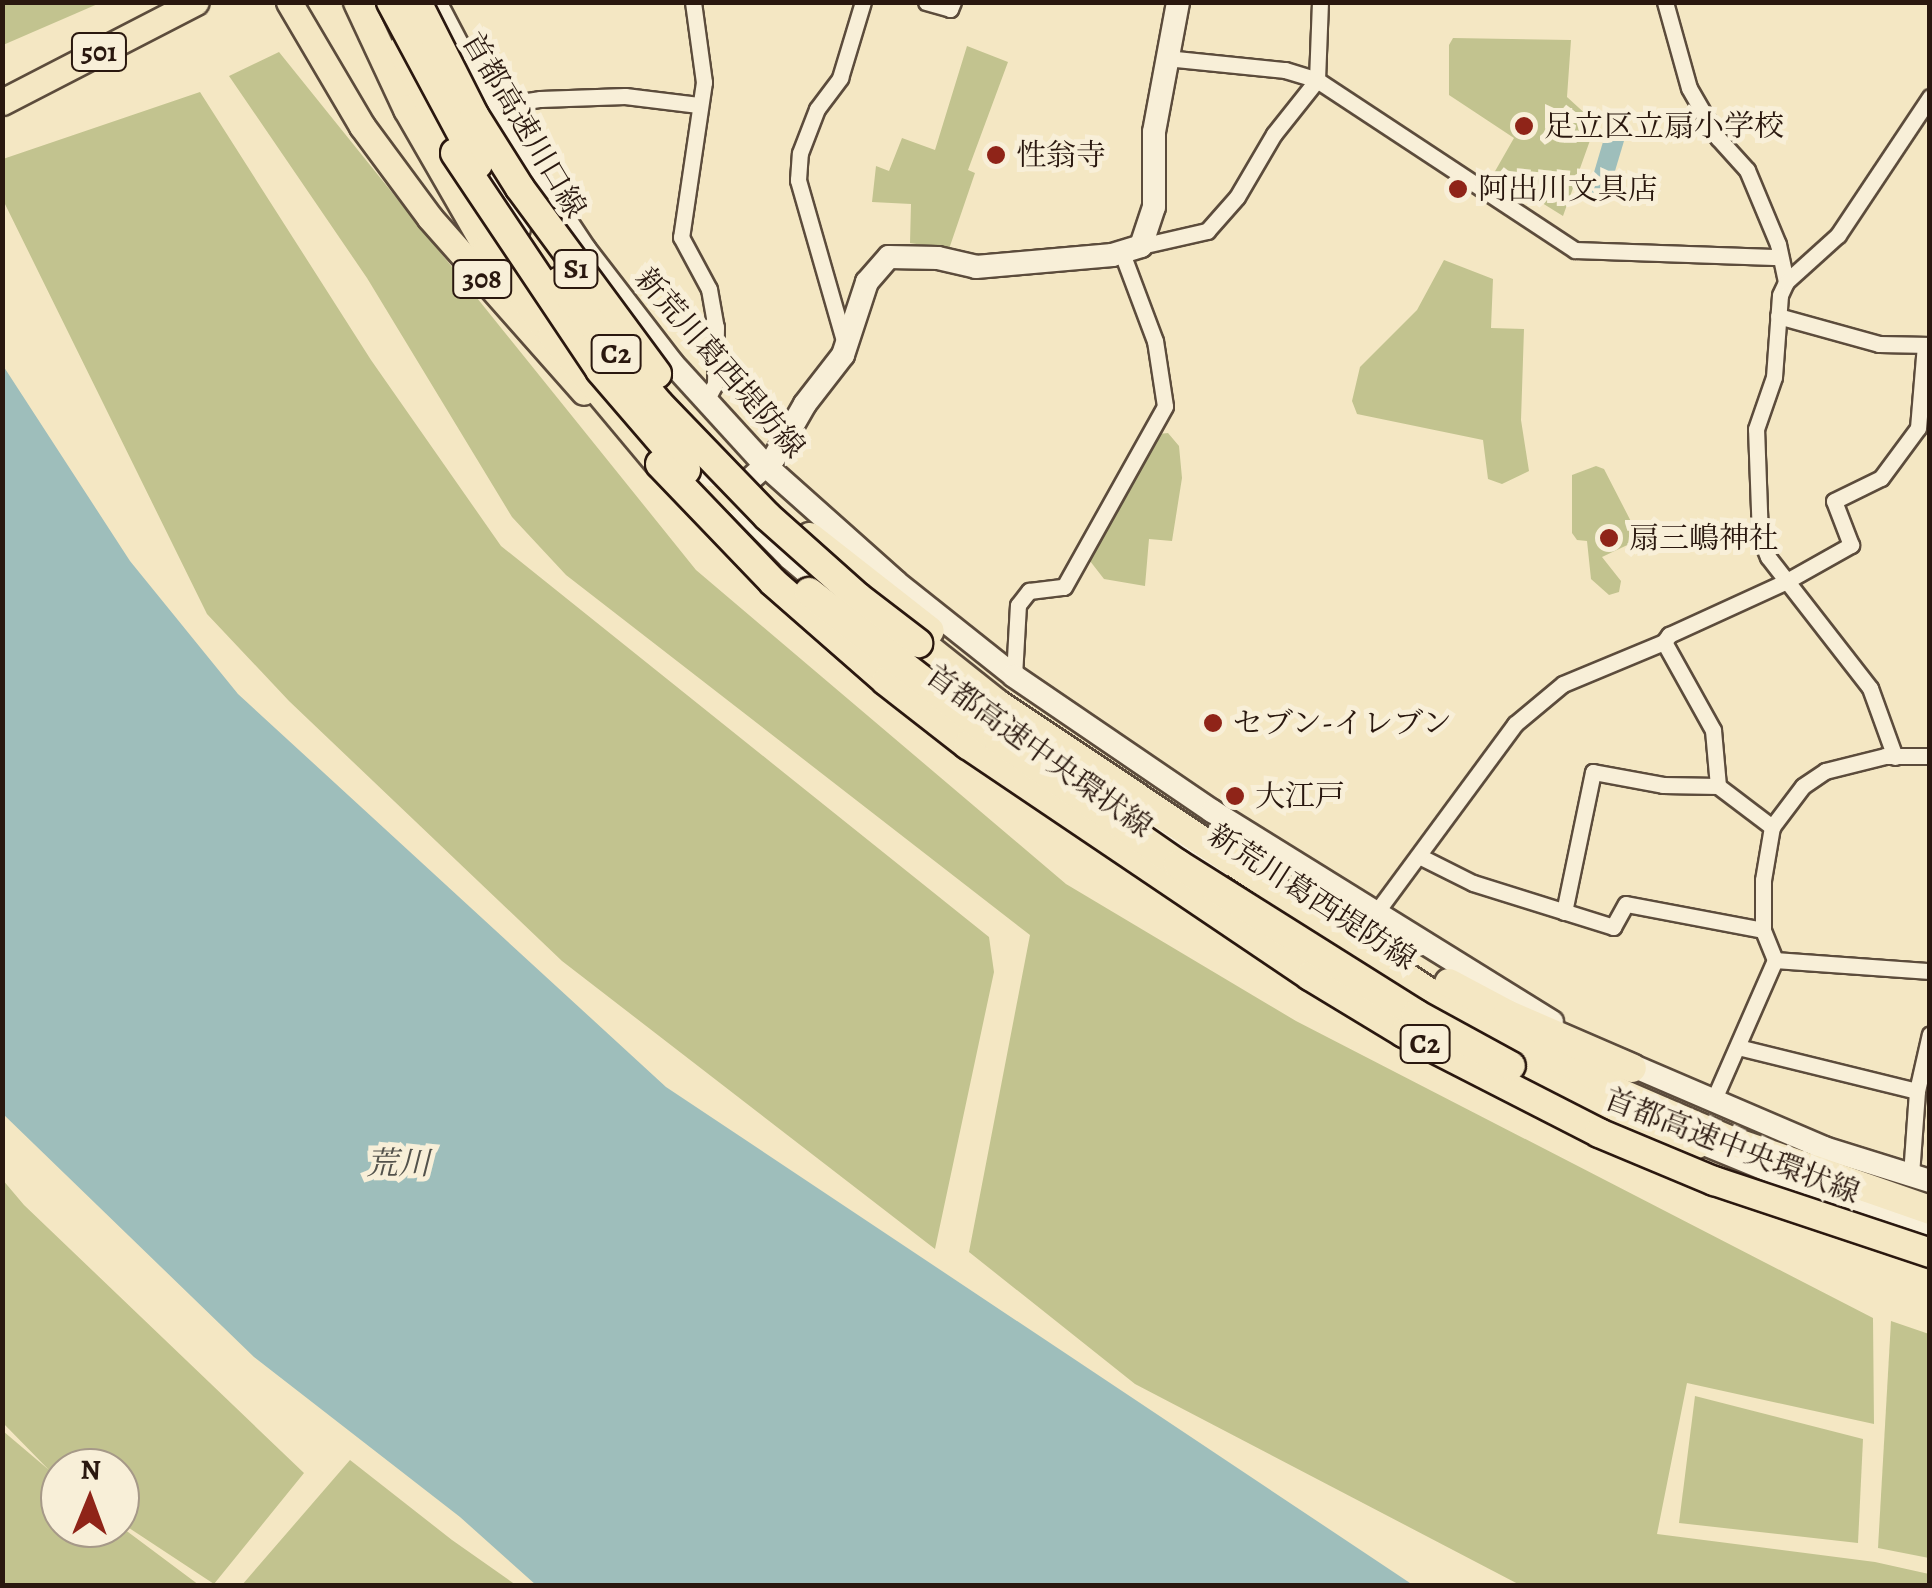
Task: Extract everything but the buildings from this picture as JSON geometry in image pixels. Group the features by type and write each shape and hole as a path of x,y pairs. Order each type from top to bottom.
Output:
{"highway":[{"name":"首都高速中央環状線","path":"358,2 408,110 478,233 552,336 660,464 773,582 900,692 968,745 1310,976 1404,1033 1600,1133 1714,1180 1930,1255"},
{"name":"S1","path":"380,2 456,154 560,330 660,464"},
{"name":"首都高速中央環状線","path":"390,2 454,124 502,203 602,337 767,516 858,598 996,703 1162,818 1428,992 1620,1094 1728,1140 1930,1210"},
{"name":"首都高速川口線","path":"417,2 474,115 558,244 671,391 775,508"},
{"path":"456,154 536,280 634,413 748,535 820,602 998,739 1178,864 1416,1014 1620,1119 1676,1155"},
{"name":"首都高速中央環状線","path":"775,508 918,642"},
{"path":"775,508 849,569 1056,724 1416,966 1507,1014 1632,1068"},
{"path":"1620,1119 1713,1149"}],"main road":[{"name":"501","path":"2,102 196,2"},
{"name":"308","path":"289,2 336,84 392,168 502,302 653,460 703,498 729,498"},
{"name":"新荒川葛西堤防線","path":"406,2 439,77 538,265 608,364 729,498 856,616 988,715 1185,852 1423,1004 1520,1056 1713,1149 1930,1228"},
{"name":"新荒川葛西堤防線","path":"435,2 490,107 585,250 706,400 766,466 896,582 1014,676 1212,812 1632,1068 1824,1148 1920,1178"},
{"path":"729,498 766,466 805,404 843,355 867,282 890,257 938,258 976,267 1132,250 1154,207 1154,132 1178,2"},
{"path":"1185,852 1189,874 1208,894 1315,967 1507,1077 1676,1155 1930,1255"}],"street":[{"path":"693,2 704,82 681,236 709,289 716,328 715,384 706,400"},
{"path":"845,344 798,180 800,154 817,109 840,78 863,2"},
{"path":"926,2 950,9 953,2"},
{"path":"1014,676 1018,605 1029,591 1064,587 1165,406 1132,250 1208,230 1238,197 1274,134 1316,80 1320,2"},
{"path":"1665,2 1689,88 1718,138 1746,170 1786,282 1778,316 1774,377 1756,429 1760,537 1785,582 1870,688 1895,757"},
{"path":"1166,58 1286,70 1316,80 1575,250 1780,257"},
{"path":"490,107 540,98 626,96 698,105"},
{"path":"1786,282 1838,235 1930,97"},
{"path":"1375,914 1527,714 1570,680 1664,642 1669,634 1785,582 1851,545 1834,501 1881,478 1918,428 1927,345 1879,344 1778,316"},
{"path":"1664,642 1712,730 1718,786"},
{"path":"1714,1099 1775,960 1763,930 1763,880 1772,827 1812,778 1859,761 1930,756"},
{"path":"1564,912 1593,772 1662,784 1718,786 1772,827"},
{"path":"1418,856 1474,883 1613,927 1626,904 1763,930"},
{"path":"1775,960 1930,972"},
{"path":"1920,1178 1916,1091 1930,1034"},
{"path":"1738,1047 1916,1091"}],"green space":[{"path":"3,2 100,2 100,3 3,45"},
{"path":"1453,38 1571,40 1567,97 1590,118 1586,130 1593,132 1563,216 1494,173 1514,138 1449,95 1449,45"},
{"path":"967,46 1008,62 968,170 975,173 949,249 910,243 911,204 872,202 876,166 889,171 902,138 935,150"},
{"path":"279,52 696,570 1066,884 1296,1021 1873,1318 1874,1424 1687,1383 1657,1534 1875,1562 1929,1574 1929,1585 1520,1585 1135,1384 969,1252 1030,935 566,575 512,517 367,278 229,76"},
{"path":"200,92 371,360 501,546 989,937 994,972 935,1249 562,961 289,701 207,614 2,198 3,159"},
{"path":"1444,260 1493,279 1491,328 1524,329 1521,420 1529,471 1502,484 1488,479 1483,440 1357,414 1352,401 1360,367 1417,310"},
{"path":"1168,433 1179,446 1182,478 1172,541 1149,539 1145,586 1104,579 1090,561 1159,434"},
{"path":"1596,466 1604,469 1640,539 1602,557 1621,581 1619,592 1609,595 1591,579 1587,541 1577,540 1572,533 1572,475"},
{"path":"2,1179 24,1205 304,1473 214,1584 140,1535 140,1448 40,1448 40,1461 3,1423"},
{"path":"1891,1321 1929,1334 1929,1558 1878,1548"},
{"path":"1695,1396 1863,1439 1858,1543 1679,1523"},
{"path":"3,1431 40,1462 40,1548 140,1548 140,1541 199,1585 3,1585"},
{"path":"350,1460 452,1540 516,1585 242,1585"}],"water":[{"path":"1605,135 1624,141 1606,201 1587,196"},
{"name":"荒川","path":"2,364 130,561 238,694 666,1087 1413,1585 536,1585 460,1517 254,1357 3,1114"}],"place":[{"name":"足立区立扇小学校","path":"1524,126"},
{"name":"性翁寺","path":"996,155"},
{"name":"阿出川文具店","path":"1458,189"},
{"name":"扇三嶋神社","path":"1609,538"},
{"name":"セブン-イレブン","path":"1213,723"},
{"name":"大江戸","path":"1235,796"}]}
